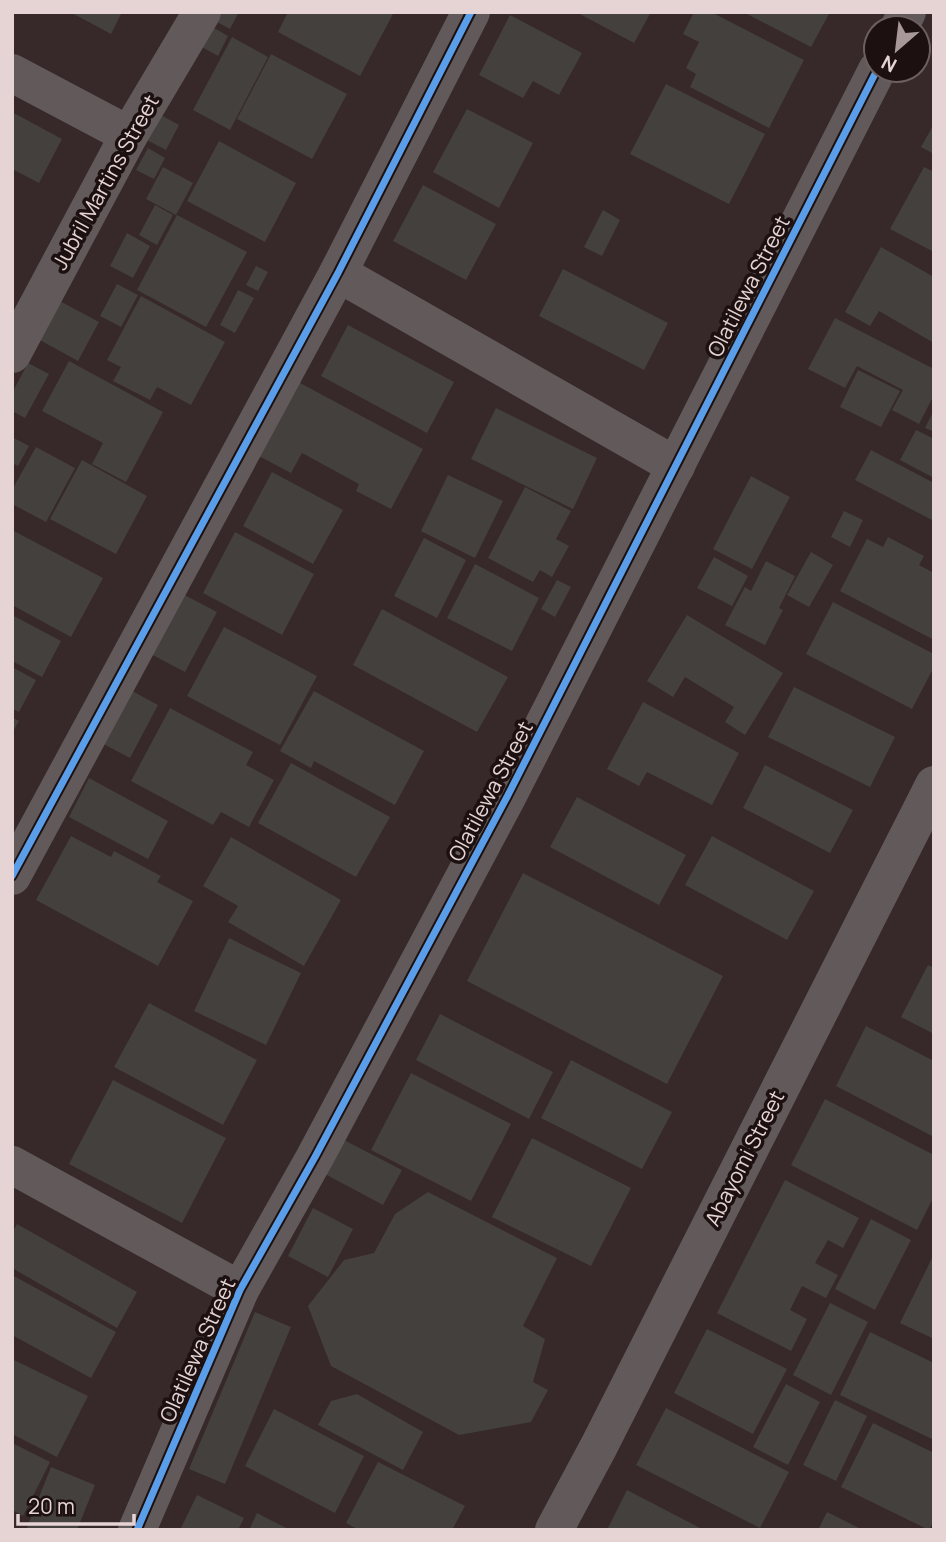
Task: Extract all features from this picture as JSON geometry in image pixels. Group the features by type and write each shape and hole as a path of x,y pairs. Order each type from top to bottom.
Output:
{"street":[{"name":"Jubril Martins Street","path":"12,354 129,135 202,12"},
{"path":"12,876 338,273 471,12"},
{"path":"12,73 129,135"},
{"name":"Olatilewa Street","path":"137,1530 240,1290 322,1145 507,797 870,84"},
{"path":"338,273 676,466"},
{"name":"Abayomi Street","path":"554,1530 934,785"},
{"path":"12,1165 240,1290"}],"building":[{"path":"70,12 122,12 111,34"},
{"path":"216,12 239,12 230,29 213,20"},
{"path":"288,12 394,12 360,76 278,32"},
{"path":"576,12 651,12 634,43"},
{"path":"694,12 711,12 804,60 769,128 690,87 696,74 686,68 699,42 683,34"},
{"path":"743,12 830,12 811,47"},
{"path":"510,15 582,53 559,95 533,81 523,98 479,75"},
{"path":"209,25 228,36 218,56 198,45"},
{"path":"232,37 268,57 230,130 193,110"},
{"path":"271,54 347,94 312,159 237,119"},
{"path":"666,84 765,134 729,204 630,154"},
{"path":"467,109 533,143 499,208 433,172"},
{"path":"12,112 62,139 39,183 12,169"},
{"path":"159,114 179,125 166,150 145,139"},
{"path":"934,124 934,154 921,147"},
{"path":"219,141 296,183 265,242 187,201"},
{"path":"148,148 165,158 154,179 136,170"},
{"path":"163,167 193,183 176,215 146,199"},
{"path":"924,167 934,172 934,252 890,229"},
{"path":"423,185 496,224 466,280 393,241"},
{"path":"155,205 173,215 157,245 139,235"},
{"path":"603,210 620,220 602,256 584,247"},
{"path":"177,215 247,252 206,327 137,290"},
{"path":"127,233 150,246 133,278 110,266"},
{"path":"881,247 934,277 934,343 879,311 870,326 845,312"},
{"path":"256,266 268,272 258,291 246,285"},
{"path":"563,269 668,323 644,370 539,316"},
{"path":"117,284 138,295 121,327 100,316"},
{"path":"238,290 254,298 235,333 220,325"},
{"path":"141,296 225,342 191,405 157,387 150,400 113,381 121,367 107,360"},
{"path":"58,300 99,322 78,361 38,339"},
{"path":"835,318 934,369 934,395 919,424 892,410 903,390 857,366 845,388 808,369"},
{"path":"348,325 454,382 427,433 321,376"},
{"path":"69,361 163,412 126,482 92,464 103,443 42,411"},
{"path":"28,363 49,374 25,418 12,411 12,393"},
{"path":"858,370 900,391 881,427 840,407"},
{"path":"289,377 423,449 391,509 356,491 359,484 302,453 291,473 249,451"},
{"path":"496,408 597,458 573,509 471,459"},
{"path":"934,410 934,432 925,428"},
{"path":"916,430 934,439 934,478 900,460"},
{"path":"12,437 29,446 18,466 12,463"},
{"path":"36,447 75,468 46,522 12,504 12,490"},
{"path":"871,450 934,483 934,521 855,480"},
{"path":"82,460 147,496 116,554 50,519"},
{"path":"272,472 343,510 313,564 243,526"},
{"path":"448,475 503,501 475,558 421,531"},
{"path":"751,476 790,497 752,569 713,549"},
{"path":"525,487 571,511 556,539 569,546 552,577 540,570 533,582 488,558"},
{"path":"844,511 863,520 850,547 831,537"},
{"path":"12,530 103,578 71,637 12,605"},
{"path":"235,532 314,574 282,635 203,593"},
{"path":"888,537 924,556 919,565 934,573 934,640 840,591 867,539 883,547"},
{"path":"424,538 466,560 437,618 394,596"},
{"path":"811,552 833,565 809,607 787,595"},
{"path":"714,557 748,576 732,606 697,588"},
{"path":"766,561 795,576 779,608 783,610 765,645 725,625 745,587 751,591"},
{"path":"475,564 539,598 512,651 447,618"},
{"path":"557,580 571,587 555,617 541,609"},
{"path":"177,591 217,612 185,672 145,651"},
{"path":"833,602 934,654 934,667 912,709 806,654"},
{"path":"382,609 508,677 477,732 353,665"},
{"path":"12,615 61,641 42,677 12,661"},
{"path":"687,615 783,673 745,735 725,722 734,707 685,677 673,697 647,681"},
{"path":"224,627 317,676 280,745 187,696"},
{"path":"12,667 36,680 19,712 12,709"},
{"path":"121,685 158,705 130,758 92,738"},
{"path":"794,687 895,737 870,787 768,737"},
{"path":"314,691 424,751 395,805 314,761 311,768 280,751"},
{"path":"643,702 739,753 712,805 647,772 639,786 607,769"},
{"path":"170,708 253,752 246,765 274,780 249,827 221,812 213,825 131,781"},
{"path":"12,717 19,721 12,733"},
{"path":"291,763 390,817 356,877 258,823"},
{"path":"765,765 853,810 830,853 743,808"},
{"path":"89,778 168,821 148,859 69,817"},
{"path":"577,797 686,855 659,905 550,847"},
{"path":"71,836 111,857 114,851 161,876 157,882 193,901 158,966 36,900"},
{"path":"712,836 814,891 787,940 685,885"},
{"path":"231,837 341,900 304,966 228,922 238,906 203,886"},
{"path":"523,873 723,976 667,1084 467,981"},
{"path":"229,938 301,973 266,1045 194,1011"},
{"path":"928,965 934,968 934,1034 901,1017"},
{"path":"149,1003 257,1060 223,1125 114,1067"},
{"path":"440,1014 553,1072 529,1119 416,1060"},
{"path":"866,1026 934,1061 934,1137 836,1086"},
{"path":"571,1060 672,1112 642,1169 541,1118"},
{"path":"411,1073 511,1124 471,1201 371,1150"},
{"path":"113,1080 226,1138 182,1223 69,1164"},
{"path":"825,1099 934,1155 934,1196 917,1230 791,1165"},
{"path":"532,1138 631,1188 591,1266 492,1217"},
{"path":"344,1140 402,1170 383,1205 325,1174"},
{"path":"785,1180 859,1218 843,1248 828,1240 815,1263 838,1275 826,1298 802,1286 790,1310 807,1319 791,1351 717,1313"},
{"path":"428,1192 557,1258 523,1326 545,1339 533,1382 548,1390 531,1422 459,1435 331,1366 308,1306 344,1260 374,1253 395,1214"},
{"path":"313,1208 353,1229 328,1277 288,1256"},
{"path":"871,1219 911,1240 875,1310 835,1289"},
{"path":"17,1224 137,1292 117,1328 12,1268 12,1233"},
{"path":"934,1254 934,1339 900,1323"},
{"path":"12,1275 116,1332 91,1378 12,1335"},
{"path":"830,1303 868,1322 831,1395 793,1375"},
{"path":"255,1312 291,1327 225,1484 189,1469"},
{"path":"707,1329 787,1369 753,1434 674,1393"},
{"path":"870,1332 934,1363 934,1440 840,1395"},
{"path":"12,1359 88,1396 57,1457 12,1434"},
{"path":"786,1384 820,1402 788,1465 753,1447"},
{"path":"357,1394 423,1432 403,1470 318,1425 331,1401"},
{"path":"835,1400 867,1416 836,1481 803,1465"},
{"path":"666,1408 789,1472 760,1528 636,1465"},
{"path":"274,1409 364,1456 335,1513 245,1466"},
{"path":"873,1423 934,1453 934,1521 929,1530 841,1487"},
{"path":"12,1443 50,1462 23,1516 12,1510"},
{"path":"378,1462 465,1506 452,1530 359,1530 346,1523"},
{"path":"51,1467 95,1485 77,1530 26,1530"},
{"path":"627,1490 704,1530 607,1530"},
{"path":"197,1495 244,1518 238,1530 180,1530"},
{"path":"827,1512 863,1530 818,1530"},
{"path":"257,1513 290,1530 249,1530"}],"cycle path":[{"path":"12,876 338,273 471,12"},
{"path":"137,1530 240,1290 315,1157 507,797 870,84"}]}
